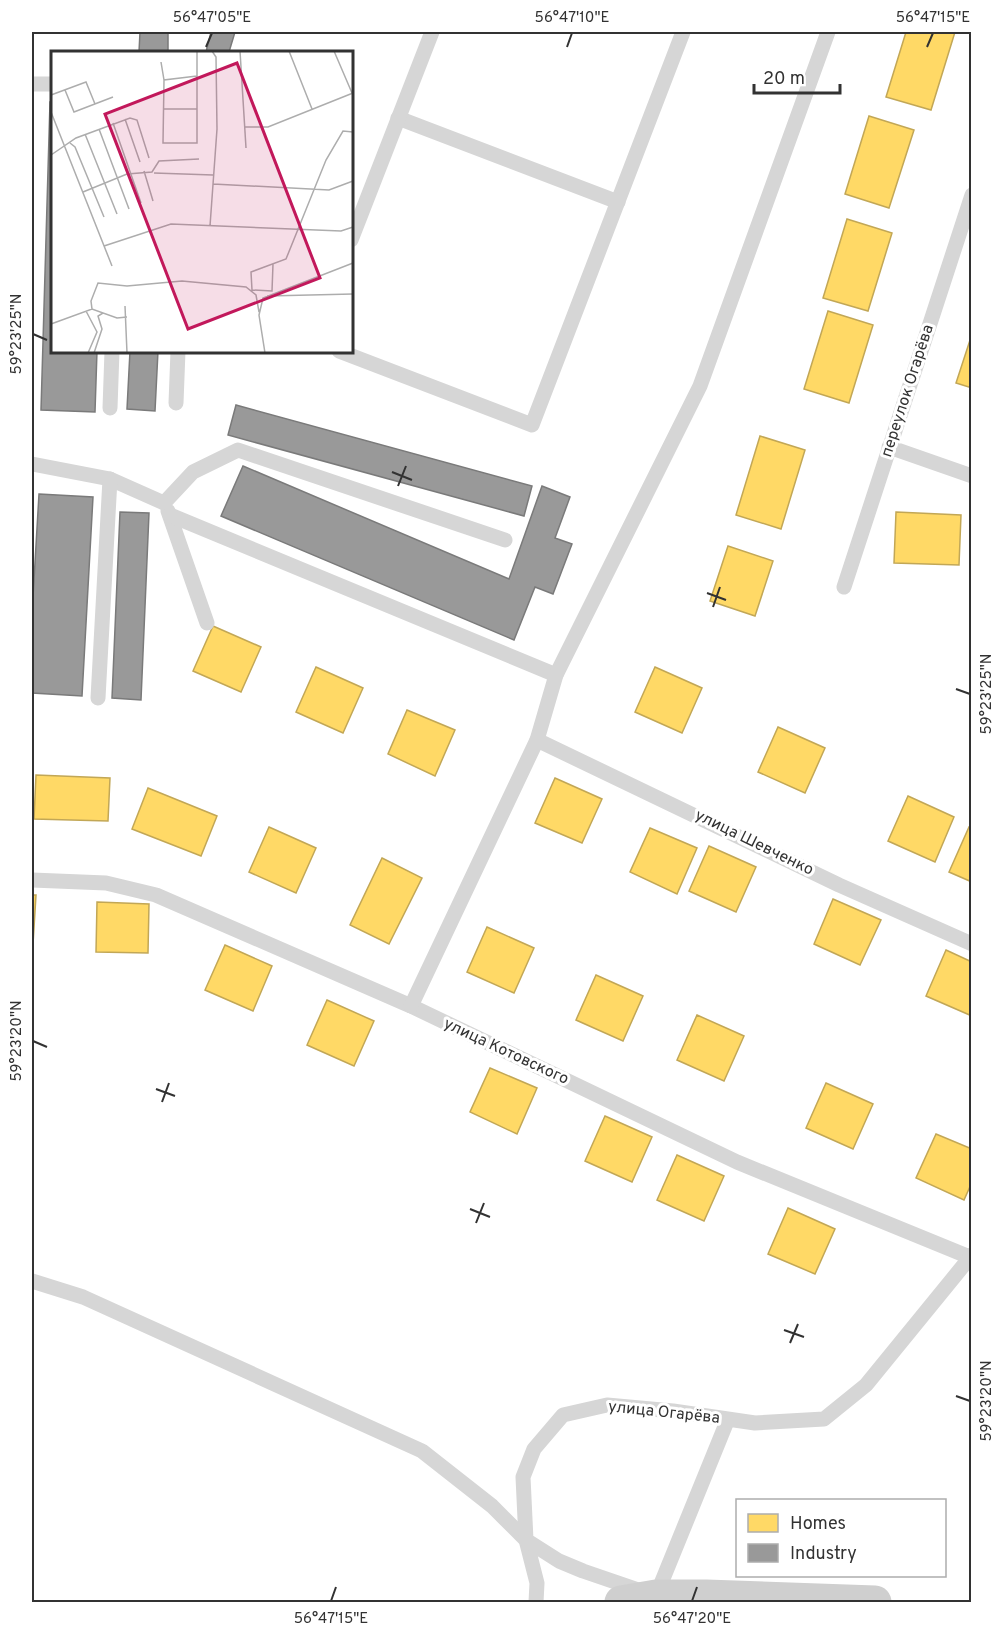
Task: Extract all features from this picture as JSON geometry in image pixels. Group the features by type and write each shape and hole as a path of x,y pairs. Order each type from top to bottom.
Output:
{"main road":[{"path":"621,1602 656,1596 875,1602"}],"lane":[{"path":"352,237 432,32"},
{"path":"342,352 532,425 683,32"},
{"path":"411,1006 537,740 556,675 699,387 828,32"},
{"path":"32,84 51,84"},
{"path":"398,118 618,202"},
{"name":"переулок Огарёва","path":"844,587 972,195"},
{"path":"110,408 111,352"},
{"path":"176,402 178,352"},
{"path":"889,447 972,476"},
{"path":"167,509 193,472 238,450 505,540"},
{"path":"32,464 110,479 167,509 556,675"},
{"path":"98,698 110,479"},
{"path":"167,509 207,623"},
{"name":"улица Шевченко","path":"537,740 839,885 972,944"},
{"name":"улица Котовского","path":"32,880 106,883 156,895 411,1006 737,1162 971,1257"},
{"name":"улица Огарёва","path":"536,1602 537,1583 526,1540 523,1477 534,1449 563,1415 607,1405 673,1411 755,1423 824,1419 866,1385 971,1257"},
{"path":"32,1281 83,1297 422,1451 492,1506 526,1540 559,1561 656,1596 728,1419"}],"building: Homes":[{"path":"906,32 955,32 931,110 886,97"},
{"path":"869,116 914,130 889,208 845,194"},
{"path":"847,219 892,233 868,311 823,298"},
{"path":"828,311 873,325 849,403 804,389"},
{"path":"972,334 972,388 956,383"},
{"path":"760,436 805,450 781,529 736,515"},
{"path":"896,512 961,515 959,565 894,563"},
{"path":"728,546 773,561 755,616 710,601"},
{"path":"213,626 261,647 241,692 193,671"},
{"path":"316,667 363,688 343,733 296,712"},
{"path":"655,667 702,688 682,733 635,712"},
{"path":"407,710 455,730 435,776 388,754"},
{"path":"778,727 825,748 805,793 758,772"},
{"path":"36,775 110,778 108,821 34,819"},
{"path":"555,778 602,799 582,843 535,823"},
{"path":"148,788 217,816 201,856 132,829"},
{"path":"908,796 954,817 935,862 888,841"},
{"path":"269,827 316,848 296,893 249,872"},
{"path":"969,827 972,828 972,882 949,872"},
{"path":"650,828 697,848 677,894 630,872"},
{"path":"709,846 756,867 736,912 689,891"},
{"path":"382,858 422,878 389,944 350,925"},
{"path":"32,895 36,895 33,944 32,944"},
{"path":"833,899 881,920 860,965 814,944"},
{"path":"97,902 149,904 148,953 96,952"},
{"path":"487,927 534,948 514,993 467,972"},
{"path":"225,945 272,966 253,1011 205,990"},
{"path":"946,950 972,962 972,1016 926,996"},
{"path":"596,975 643,996 623,1041 576,1020"},
{"path":"327,1000 374,1021 354,1066 307,1045"},
{"path":"697,1015 744,1036 724,1081 677,1060"},
{"path":"490,1068 537,1088 517,1134 470,1112"},
{"path":"826,1083 873,1104 853,1149 806,1128"},
{"path":"605,1116 652,1137 632,1182 585,1161"},
{"path":"936,1134 972,1149 972,1182 964,1200 916,1178"},
{"path":"677,1155 724,1176 704,1221 657,1200"},
{"path":"788,1208 835,1229 815,1274 768,1254"}],"building: Industry":[{"path":"140,32 168,32 168,51 139,51"},
{"path":"211,32 235,32 229,51 206,51"},
{"path":"51,102 51,352 97,352 95,412 41,410"},
{"path":"130,352 158,352 155,411 127,409"},
{"path":"236,405 532,486 524,516 228,435"},
{"path":"243,466 509,579 542,486 570,497 555,538 572,544 553,594 535,587 514,640 221,516"},
{"path":"39,494 93,497 82,696 32,693 32,614"},
{"path":"120,512 149,513 141,700 112,698"}]}
